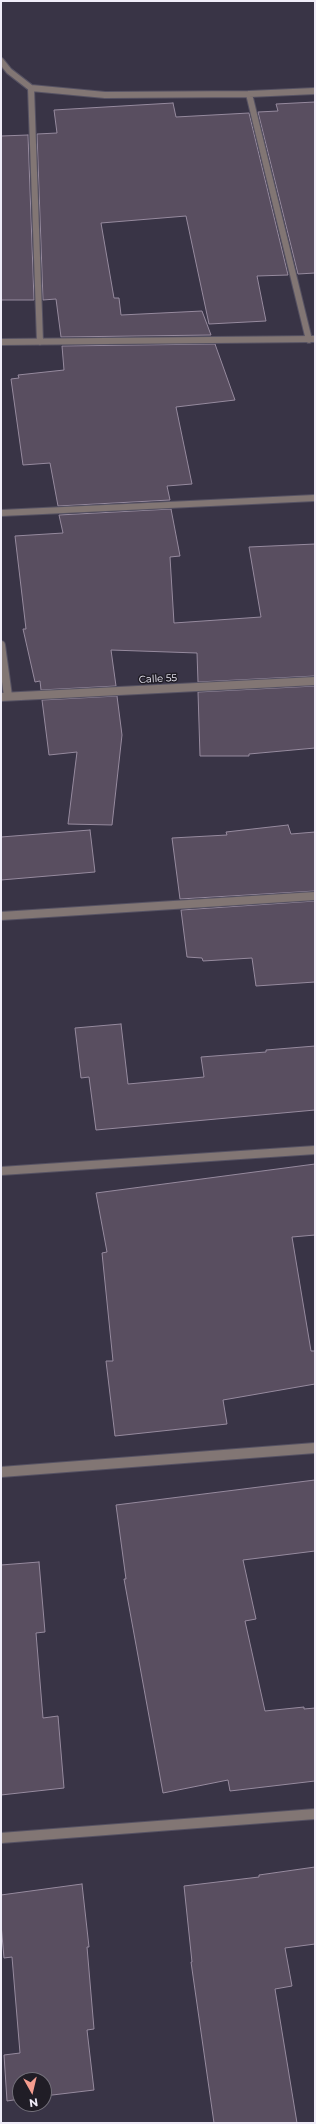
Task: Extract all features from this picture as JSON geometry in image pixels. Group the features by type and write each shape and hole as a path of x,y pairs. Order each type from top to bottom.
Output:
{"street":[{"path":"1,61 9,71 31,88 105,95 249,94 315,91"},
{"path":"31,88 40,342"},
{"path":"1,342 312,340 249,94"},
{"path":"1,513 315,498"},
{"path":"1,645 4,697"},
{"name":"Calle 55","path":"4,697 315,681"},
{"path":"1,916 315,896"},
{"path":"1,1171 315,1150"},
{"path":"1,1472 315,1448"},
{"path":"1,1838 315,1814"}],"building":[{"path":"315,102 315,273 298,274 258,112 278,111 276,104"},
{"path":"173,103 176,117 249,113 288,275 257,276 266,321 209,324 186,216 101,223 114,298 119,298 121,315 202,311 211,335 61,337 56,299 43,300 37,134 57,133 54,110"},
{"path":"28,135 34,300 1,300 1,136"},
{"path":"215,344 235,400 176,407 192,484 167,486 170,500 58,506 50,463 23,465 11,379 19,378 18,375 64,370 62,346"},
{"path":"171,509 180,556 170,557 174,623 261,617 249,547 315,544 315,676 198,682 197,653 111,650 116,686 41,690 40,681 35,682 23,629 26,629 15,536 63,533 59,515"},
{"path":"315,686 315,748 249,754 249,756 200,756 198,692"},
{"path":"117,696 122,735 112,825 68,824 77,752 49,755 42,700"},
{"path":"288,825 291,834 315,832 315,891 180,899 172,838 227,835 226,832"},
{"path":"90,830 95,872 1,880 1,837"},
{"path":"315,901 315,982 256,986 252,958 203,961 202,958 187,957 181,910"},
{"path":"121,1024 128,1084 204,1077 201,1057 266,1052 266,1050 315,1046 315,1110 96,1130 89,1077 81,1078 75,1028"},
{"path":"315,1164 315,1235 292,1237 311,1351 315,1351 315,1384 223,1400 227,1424 115,1436 106,1361 113,1361 102,1253 107,1252 96,1193"},
{"path":"315,1480 315,1551 243,1560 256,1619 245,1621 265,1711 304,1707 304,1709 315,1708 315,1781 230,1791 228,1780 163,1793 124,1579 126,1579 116,1505"},
{"path":"39,1562 45,1632 36,1633 43,1718 58,1716 64,1788 1,1795 1,1565"},
{"path":"315,1867 315,1944 285,1948 292,1986 275,1989 297,2123 214,2123 191,1962 184,1886 259,1877 259,1875"},
{"path":"82,1884 89,1947 87,1947 94,2029 87,2030 94,2090 52,2095 52,2072 12,2072 12,2100 7,2101 4,2055 20,2053 12,1957 4,1958 1,1924 1,1895"}]}
